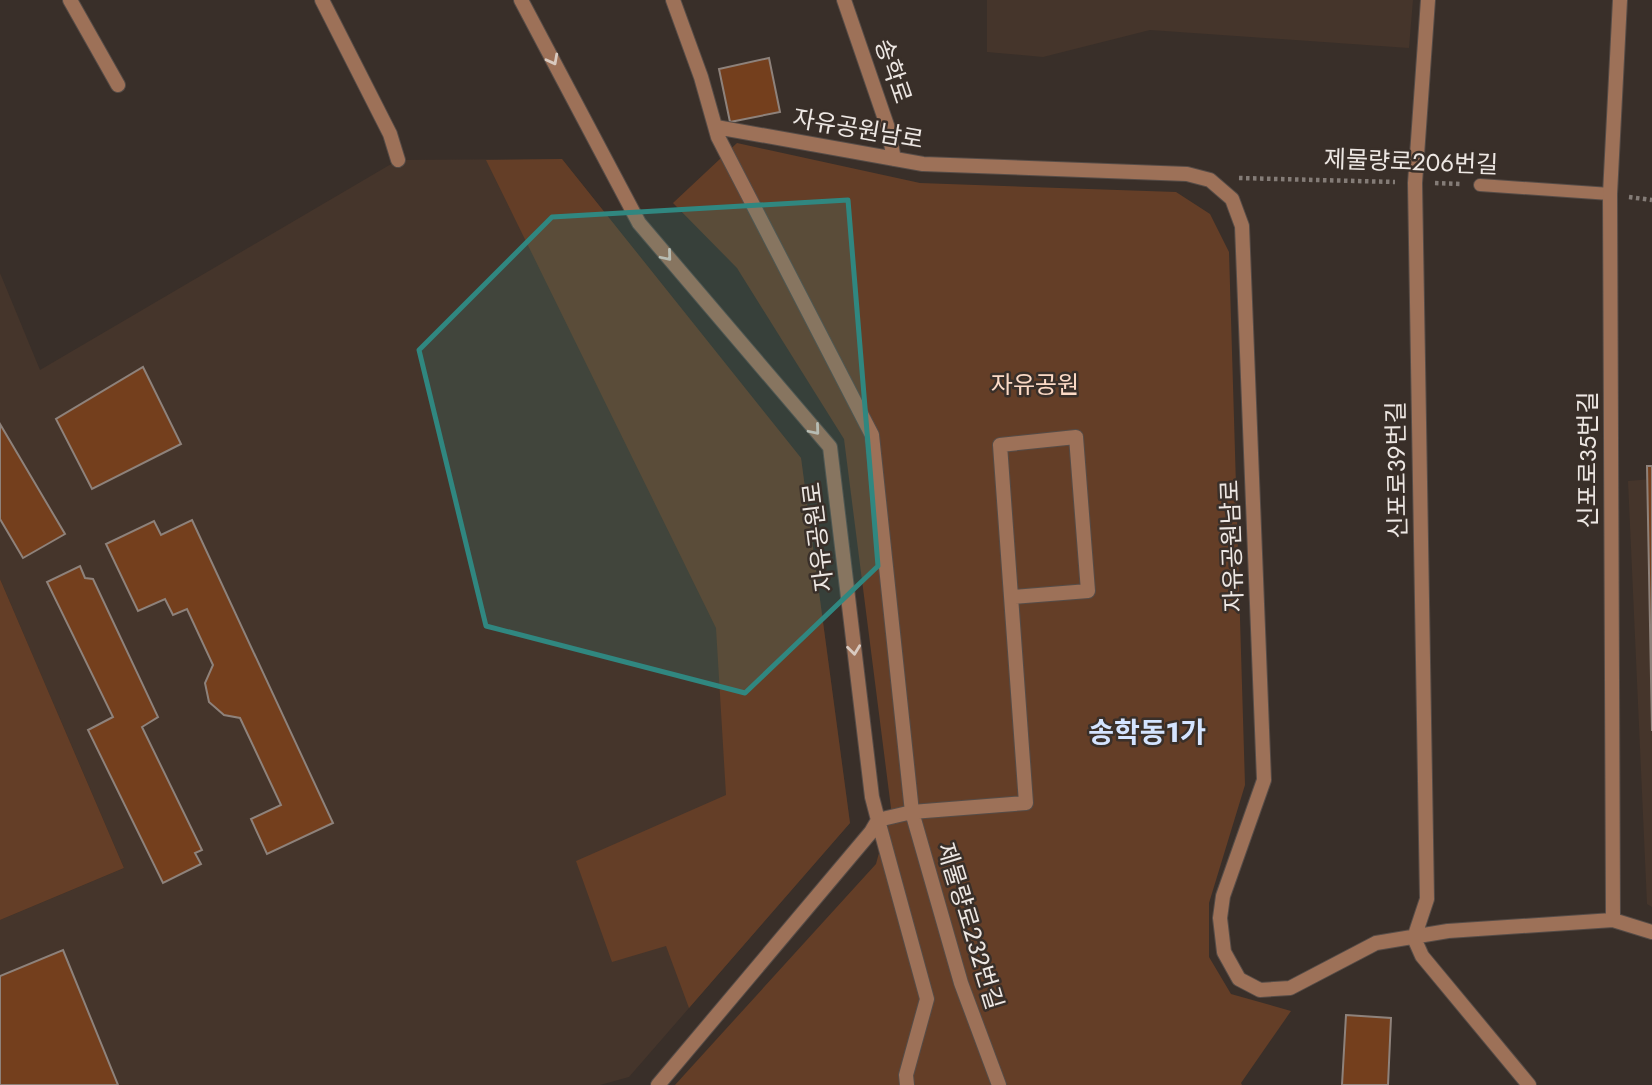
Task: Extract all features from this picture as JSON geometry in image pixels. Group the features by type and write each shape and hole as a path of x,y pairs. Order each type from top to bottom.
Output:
{"street":[{"path":"70,0 118,85"},
{"path":"322,0 390,134 398,160"},
{"name":"자유공원로","path":"522,0 639,223 830,447 872,797 927,999 906,1075 907,1085"},
{"path":"673,0 716,127"},
{"name":"송학로","path":"844,0 888,128 894,159"},
{"name":"신포로39번길","path":"1414,938 1427,899 1415,183 1428,0"},
{"name":"신포로35번길","path":"1613,920 1610,194 1620,0"},
{"name":"자유공원남로","path":"716,127 923,164 1187,174 1210,180 1232,199 1242,226 1264,780 1223,896 1220,918 1224,952 1239,979 1261,990 1290,988 1376,943 1448,931 1613,920 1652,932"},
{"name":"제물량로232번길","path":"716,127 724,149 873,435 912,812 961,983 999,1085"},
{"path":"658,1085 871,832 878,820 912,812 1026,803 1000,444 1076,437 1088,591 1013,597"},
{"path":"1414,938 1422,956 1529,1085"}],"lane":[{"name":"제물량로206번길","path":"1480,185 1610,194"}],"path":[{"name":"제물량로206번길","path":"1210,180 1248,177 1480,185"}],"highlighted area":[{"path":"848,200 878,566 745,693 486,626 419,350 552,217"}],"shaded area":[{"path":"987,0 1413,0 1409,48 1150,30 1043,57 987,52"},
{"path":"562,159 801,458 850,823 629,1077 600,1085 0,1085 0,920 124,868 0,579 0,273 40,370 398,160"},
{"path":"1652,479 1652,907 1647,904 1628,481"}],"green space":[{"name":"자유공원","path":"737,143 920,183 1176,192 1210,214 1229,252 1245,785 1209,903 1209,957 1231,994 1291,1011 1242,1085 675,1085 876,864 891,808 844,439 737,268 673,203"},
{"path":"562,159 801,458 850,823 689,1008 666,946 612,962 576,861 726,795 716,628 486,160"},
{"path":"0,579 124,868 0,920"}],"building":[{"path":"769,58 780,112 730,122 719,69"},
{"path":"143,367 181,444 92,489 56,419"},
{"path":"0,424 65,534 23,558 0,519"},
{"path":"1647,466 1652,466 1652,731"},
{"path":"192,520 333,823 267,854 251,819 281,805 240,718 224,715 209,702 205,683 213,665 187,609 173,615 165,599 138,611 106,544 154,521 161,535"},
{"path":"80,566 85,578 93,579 158,717 142,727 202,850 195,853 201,864 163,883 88,730 113,717 47,582"},
{"path":"63,950 118,1085 0,1085 0,976"},
{"path":"1346,1015 1391,1018 1388,1085 1342,1085"}],"district":[{"name":"송학동1가","path":"1147,732"}]}
